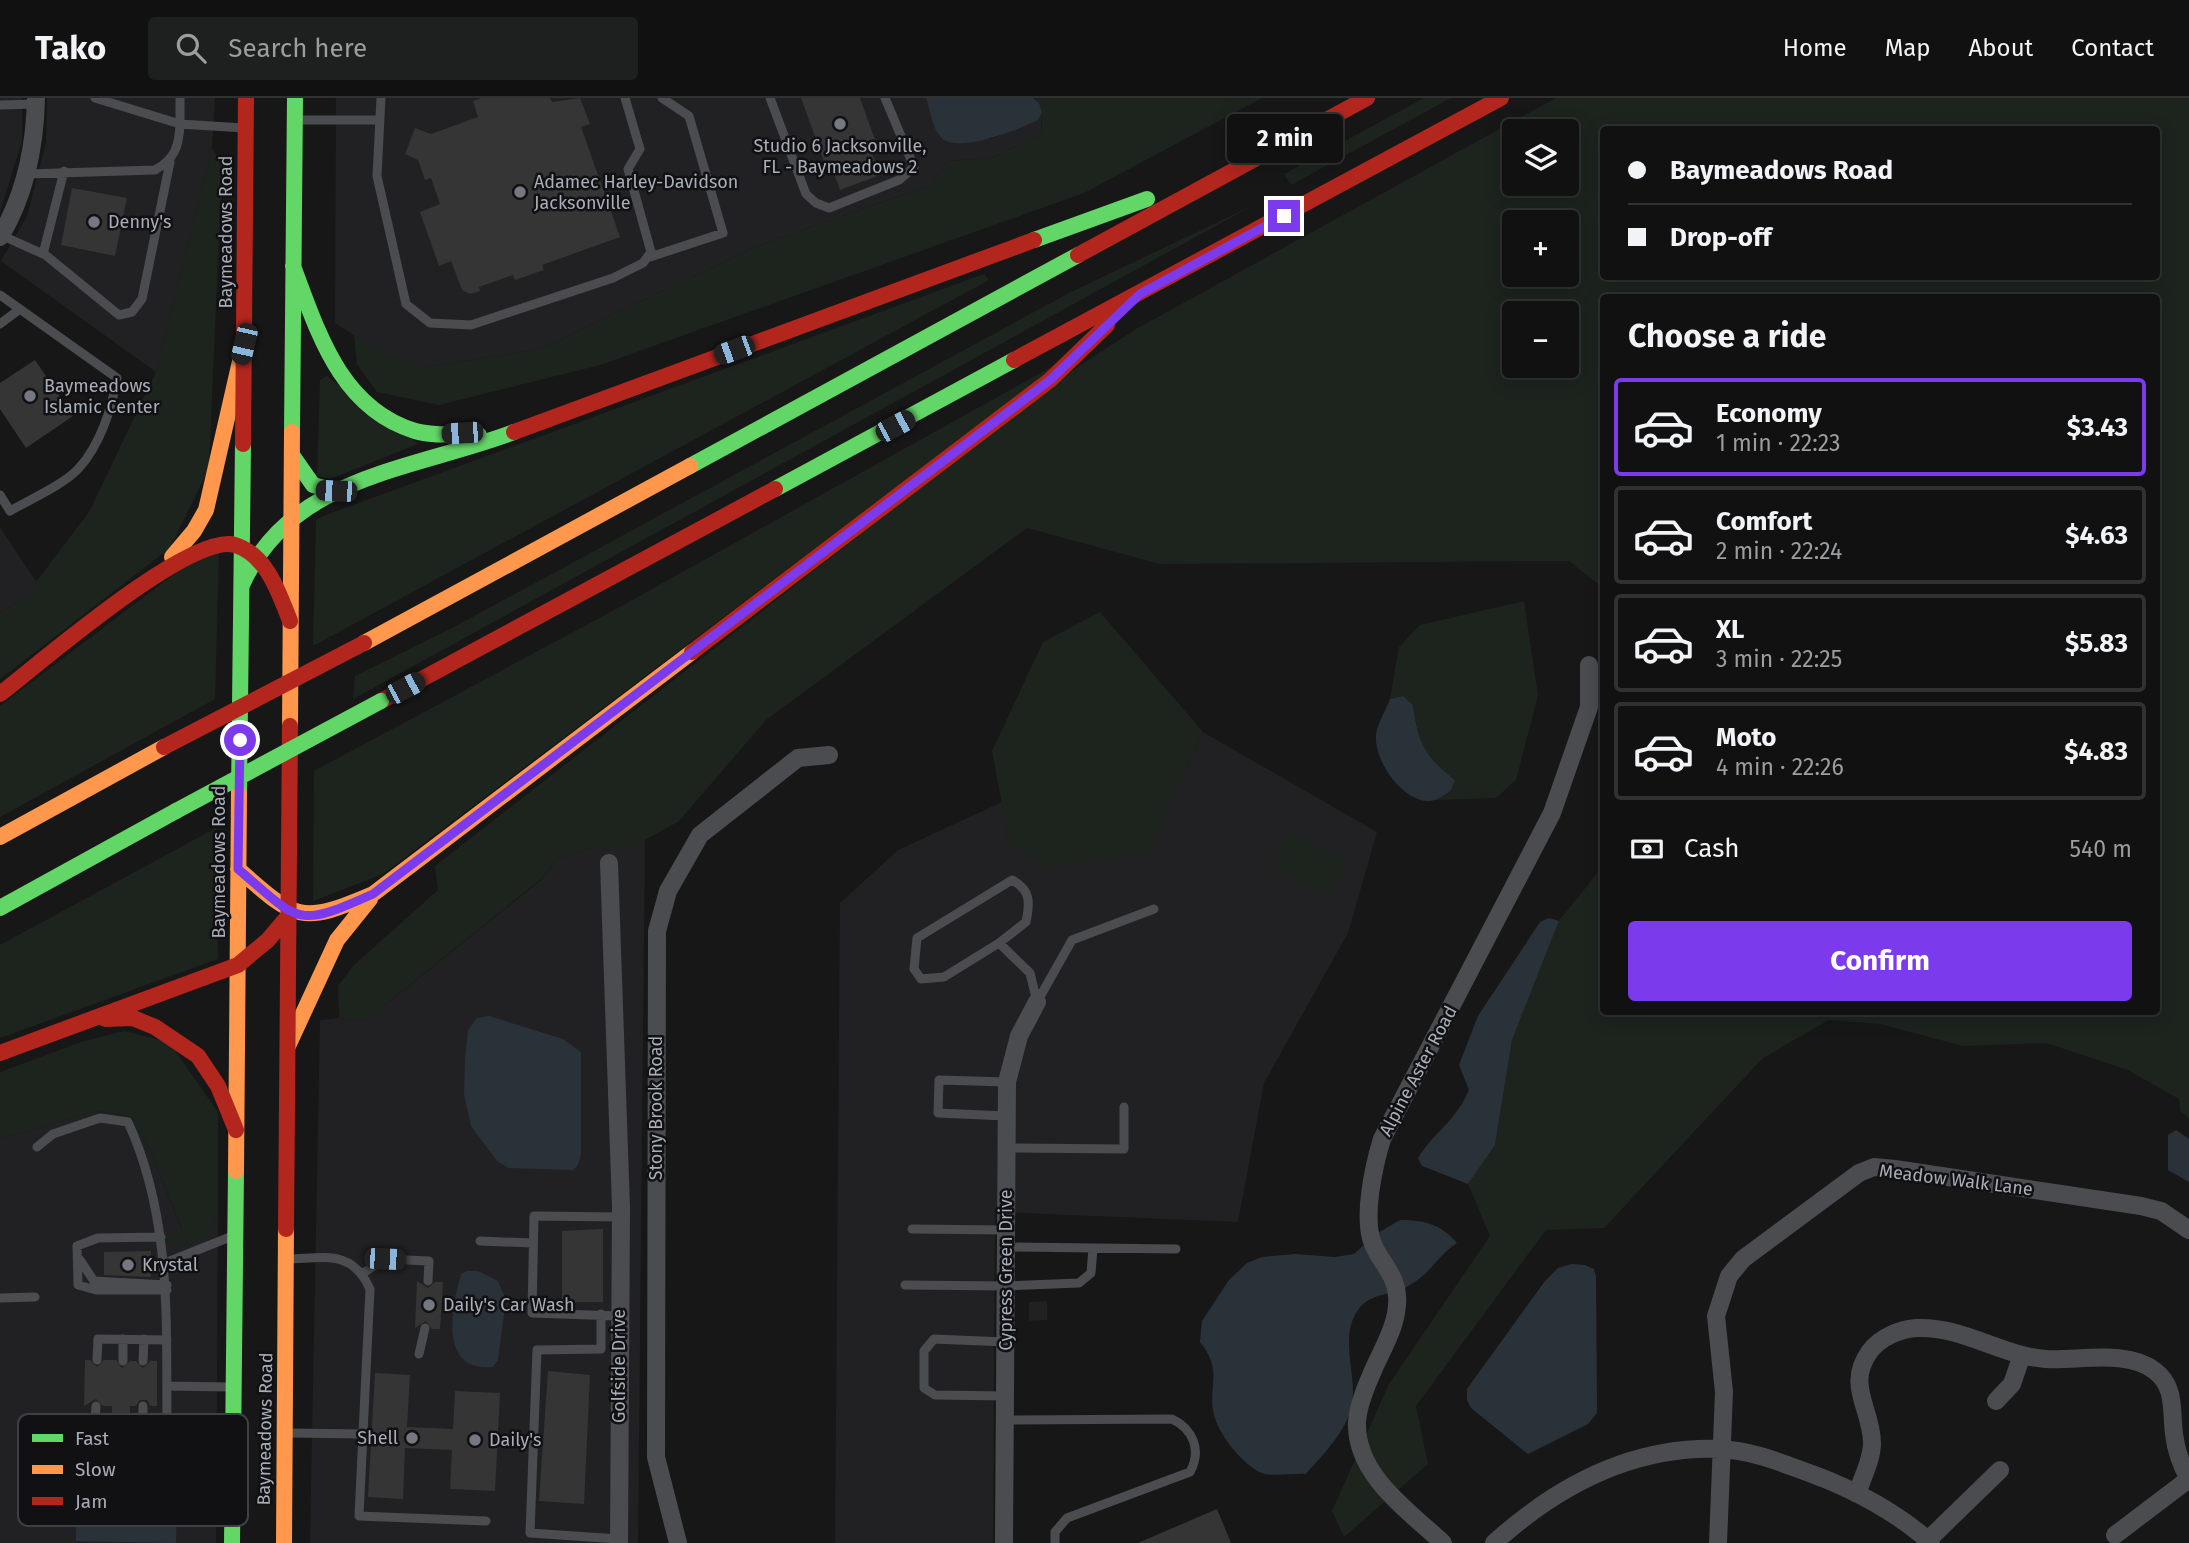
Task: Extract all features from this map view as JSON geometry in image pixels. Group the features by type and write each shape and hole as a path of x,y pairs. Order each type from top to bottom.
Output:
{"main road":[{"name":"Baymeadows Road","path":"233,1414 242,585 248,552 244,344 246,98"},
{"name":"Baymeadows Road","path":"284,1543 295,98"},
{"path":"0,837 164,747 364,643 1367,98"},
{"path":"0,908 1501,98"},
{"path":"248,552 291,518 336,491 499,438 1255,159"},
{"path":"293,267 334,369 366,406 389,421 415,431 499,438"},
{"path":"238,869 290,914 323,916 373,894 1050,380 1140,294"},
{"path":"155,577 194,531 206,510 244,344"},
{"path":"292,454 306,482 321,491 336,491"},
{"path":"0,694 155,577 207,545 220,543 248,552 273,578 290,621"},
{"path":"288,1046 337,940 373,894"},
{"path":"0,1053 238,965 268,940 290,914"},
{"path":"96,1019 133,1018 178,1041 198,1056 218,1086 236,1130"}],"street":[{"path":"1,236 27,174 34,139 36,101"},
{"name":"Alpine Aster Road","path":"1443,1543 1381,1486 1363,1454 1357,1421 1368,1382 1397,1314 1397,1294 1389,1268 1372,1243 1370,1217 1374,1167 1382,1139 1552,813 1589,707 1589,665"},
{"name":"Stony Brook Road","path":"678,1543 656,1457 657,931 668,891 700,835 798,758 829,755"},
{"name":"Golfside Drive","path":"609,863 620,1190 620,1217 610,1315 610,1350 619,1541"},
{"name":"Cypress Green Drive","path":"1004,1543 1007,1082 1019,1036 1037,1002"},
{"name":"Meadow Walk Lane","path":"1718,1543 1724,1392 1716,1316 1729,1276 1743,1259 1859,1173 1874,1167 1895,1169 2141,1206 2161,1211 2189,1230"},
{"path":"1857,1494 1872,1441 1859,1397 1859,1379 1871,1350 1898,1331 1936,1329 1962,1334 2022,1355 2045,1359 2127,1360 2157,1371 2172,1398 2177,1451 2189,1479 2115,1535"},
{"path":"1996,1401 2012,1384 2022,1355"},
{"path":"1494,1543 1536,1509 1591,1476 1617,1465 1673,1450 1721,1449 1769,1458 1857,1494 1929,1541 2000,1470"}],"lane":[{"path":"95,98 180,124 246,128"},
{"path":"1,236 43,253 119,315 132,312 142,299 170,162 179,143 180,98"},
{"path":"381,98 377,176 406,304 430,323 471,325 613,278 643,263 647,258 651,252 628,169 640,149 625,98"},
{"path":"647,258 723,233 689,116 662,98"},
{"path":"770,98 806,194 816,203 829,208 899,180 914,167 885,98"},
{"path":"0,105 36,101"},
{"path":"295,120 380,120"},
{"path":"27,174 155,170 170,162"},
{"path":"43,253 64,171"},
{"path":"0,295 117,378 114,398 93,448 78,470 10,511 0,495"},
{"path":"0,324 20,309"},
{"path":"1012,880 1023,886 1030,901 1026,922 999,943 944,977 921,979 914,969 917,938 1012,880"},
{"path":"1037,1002 1072,940 1154,909"},
{"path":"999,943 1030,972 1037,1002"},
{"path":"1006,1116 938,1113 939,1080 1007,1082"},
{"path":"1006,1148 1124,1149 1124,1107"},
{"path":"37,1147 53,1134 100,1118 128,1122 139,1146 165,1263 167,1414"},
{"path":"610,1315 532,1312 534,1216 620,1217"},
{"path":"912,1229 1093,1248 1176,1249"},
{"path":"165,1263 235,1236"},
{"path":"161,1237 98,1238 77,1246 78,1255 94,1281 167,1288"},
{"path":"480,1241 533,1243"},
{"path":"905,1285 1006,1286 1079,1283 1091,1273 1093,1248"},
{"path":"286,1259 342,1257 363,1273 370,1289 359,1516 486,1521"},
{"path":"363,1273 385,1259 429,1261 428,1281"},
{"path":"0,1298 35,1297"},
{"path":"419,1354 425,1328"},
{"path":"97,1360 98,1339 167,1340"},
{"path":"123,1339 123,1360"},
{"path":"143,1361 144,1339"},
{"path":"1005,1396 935,1395 924,1388 924,1351 934,1339 1006,1342"},
{"path":"610,1350 537,1350 530,1532 619,1541"},
{"path":"167,1386 233,1387"},
{"path":"96,1406 96,1414"},
{"path":"143,1406 143,1414"},
{"path":"1005,1420 1172,1419 1184,1425 1194,1439 1195,1464 1190,1472 1067,1518 1055,1532 1055,1543"},
{"path":"285,1432 363,1434"}],"shaded area":[{"path":"0,98 22,98 22,141 0,212"},
{"path":"47,98 215,98 212,148 156,372 1,261 27,216 46,142"},
{"path":"336,98 926,98 939,136 991,139 1038,120 1042,113 1041,135 991,158 948,161 931,185 760,245 540,349 426,367 378,351 335,323"},
{"path":"926,98 1033,98 1039,103 1042,113 1038,120 1002,135 958,143 947,141 939,135"},
{"path":"1033,98 1262,98 1084,193 600,365 439,405 377,392 357,364 354,335 378,351 426,367 540,349 760,245 931,185 948,161 991,158 1041,135 1041,110"},
{"path":"1424,98 1451,98 1291,185 1284,174"},
{"path":"1556,98 2189,98 2189,1118 2180,1111 2179,1099 2128,1070 2046,1043 1963,1046 1880,1024 1829,1020 1763,1058 1604,1228 1546,1230 1416,1406 1428,1464 1344,1537 1332,1511 1389,1384 1490,1236 1468,1184 1495,1145 1512,1040 1559,921 1600,870 1600,1015 2160,1015 2160,294 1600,294 1600,586 1569,561 1160,564 1027,528 766,720 678,822 632,847 594,847 558,858 541,879 365,1021 339,1018 338,986 354,965 438,890 435,866 1064,376 1136,329 1502,128 1502,196 1579,196 1579,119 1518,119"},
{"path":"212,148 222,165 209,468 170,548 0,679 0,613 26,596 29,605 36,582 89,512 156,372"},
{"path":"1254,205 353,699 355,676 454,627 1071,292"},
{"path":"984,274 989,280 313,646 316,520 323,516"},
{"path":"1064,360 383,874 313,901 314,771 618,608"},
{"path":"327,376 418,444 330,479 317,476 320,380"},
{"path":"0,527 36,582 29,607 26,596 0,613"},
{"path":"219,552 215,699 0,817 0,706 190,562"},
{"path":"1524,601 1538,695 1516,780 1496,798 1435,800 1451,792 1455,780 1436,764 1425,748 1413,705 1403,696 1390,699 1399,647 1420,625"},
{"path":"1100,612 1203,732 1148,852 1044,867 1009,842 992,751 1043,642"},
{"path":"1403,696 1413,705 1417,730 1425,748 1436,764 1455,780 1451,791 1433,801 1416,798 1407,793 1391,776 1379,755 1376,735 1380,722 1390,699"},
{"path":"1203,732 1377,832 1348,933 1264,1083 1238,1222 995,1212 993,1543 835,1543 840,903 898,850 1002,802 1009,842 1147,852"},
{"path":"216,828 218,959 0,1038 0,945"},
{"path":"1290,832 1347,861 1329,897 1272,868"},
{"path":"645,840 638,1543 310,1543 320,1020 339,1018 365,1021 541,880 558,858 594,847 632,847"},
{"path":"1549,918 1559,921 1512,1040 1495,1145 1468,1184 1422,1166 1418,1158 1458,1110 1469,1090 1459,1065 1478,1016 1540,922"},
{"path":"489,1016 563,1039 581,1052 581,1154 578,1165 573,1170 509,1168 497,1161 471,1126 464,1094 468,1030 477,1018"},
{"path":"124,1031 169,1042 218,1112 218,1216 207,1235 185,1247 169,1242 167,1236 182,1229 151,1153 131,1117 96,1111 0,1139 0,1072 81,1042"},
{"path":"96,1111 131,1117 151,1153 182,1230 207,1235 218,1216 217,1414 18,1414 18,1526 216,1526 216,1543 0,1543 0,1139"},
{"path":"2176,1130 2189,1139 2189,1182 2168,1170 2168,1135"},
{"path":"1400,1220 1431,1224 1445,1231 1457,1243 1417,1280 1403,1289 1367,1301 1356,1313 1349,1335 1352,1403 1346,1423 1334,1442 1306,1474 1262,1473 1247,1464 1232,1448 1216,1422 1212,1404 1213,1370 1207,1352 1200,1342 1202,1321 1229,1280 1247,1263 1262,1257 1295,1254 1335,1257 1354,1254 1376,1234"},
{"path":"1571,1264 1594,1269 1596,1276 1597,1413 1588,1424 1528,1454 1471,1408 1467,1400 1467,1389 1545,1281 1558,1268"},
{"path":"478,1271 498,1281 504,1295 498,1360 493,1367 476,1366 464,1360 453,1336 454,1304 461,1274"},
{"path":"1047,1301 1047,1320 1029,1321 1029,1302"},
{"path":"76,1526 176,1526 176,1543 76,1541"}],"building":[{"name":"Adamec Harley-Davidson Jacksonville","path":"481,98 550,98 552,102 580,98 590,124 581,127 620,237 542,265 544,270 515,280 513,275 479,287 480,291 470,294 462,290 451,261 439,266 420,212 440,204 431,178 425,180 418,160 405,154 415,128 431,134 478,117 473,101"},
{"name":"Studio 6 Jacksonville, FL - Baymeadows 2","path":"801,98 860,98 879,151 872,153 880,175 840,190 831,166 826,167"},
{"name":"Denny's","path":"72,188 127,198 115,256 61,245"},
{"name":"Baymeadows Islamic Center","path":"35,360 73,416 26,448 0,409 0,383"},
{"path":"603,1229 603,1302 562,1302 562,1231"},
{"name":"Krystal","path":"151,1251 151,1277 104,1275 104,1252"},
{"name":"Daily's Car Wash","path":"417,1281 428,1288 435,1282 443,1282 440,1329 432,1329 426,1321 415,1328"},
{"path":"85,1360 90,1360 97,1367 104,1360 116,1360 122,1368 130,1361 136,1361 143,1368 150,1361 157,1361 157,1406 150,1406 147,1400 140,1400 136,1406 130,1406 130,1414 112,1414 112,1406 103,1406 96,1399 84,1406"},
{"path":"548,1371 590,1375 584,1504 539,1501"},
{"path":"375,1373 410,1375 407,1427 453,1429 455,1391 500,1393 495,1491 450,1489 452,1450 405,1448 403,1499 368,1497"},
{"path":"1217,1509 1231,1543 1138,1543"}],"traffic: fast":[{"path":"292,432 295,98"},
{"path":"1034,240 1147,199"},
{"path":"690,466 1078,255"},
{"path":"293,266 335,365 368,405 389,420 415,431 479,435"},
{"path":"775,489 1014,360"},
{"path":"242,585 264,548 291,520 323,498 397,468 514,432"},
{"path":"239,794 243,444"},
{"path":"292,455 313,485 336,491"},
{"path":"176,811 381,701"},
{"path":"0,908 176,811"},
{"path":"233,1414 236,1171"},
{"path":"232,1526 232,1543"}],"traffic: slow":[{"path":"172,557 194,531 206,510 244,344"},
{"path":"290,726 292,432"},
{"path":"364,643 690,466"},
{"path":"238,869 273,899 300,912 329,910 373,894 692,652"},
{"path":"0,837 164,747"},
{"path":"236,1171 239,794"},
{"path":"288,1046 337,940 370,899"},
{"path":"284,1543 286,1229"}],"traffic: jam":[{"path":"243,444 246,98"},
{"path":"1078,255 1367,98"},
{"path":"1014,360 1501,98"},
{"path":"514,432 1034,240"},
{"path":"692,652 1050,380 1107,325"},
{"path":"381,701 775,489"},
{"path":"0,694 80,630 152,578 186,558 214,546 235,545 256,557 270,576 290,621"},
{"path":"164,747 364,643"},
{"path":"286,1229 290,726"},
{"path":"0,1053 238,965 268,940 290,914"},
{"path":"105,1019 133,1018 155,1027 198,1056 218,1086 236,1130"}],"place":[{"name":"Studio 6 Jacksonville, FL - Baymeadows 2","path":"840,124"},
{"name":"Adamec Harley-Davidson Jacksonville","path":"520,192"},
{"name":"Denny's","path":"94,222"},
{"name":"Baymeadows Islamic Center","path":"30,396"},
{"name":"Krystal","path":"128,1265"},
{"name":"Daily's Car Wash","path":"429,1305"},
{"name":"Shell","path":"412,1438"},
{"name":"Daily's","path":"475,1440"}],"route":[{"path":"240,740 238,869 290,914 323,916 373,894 1050,380 1140,294 1284,216"}]}
